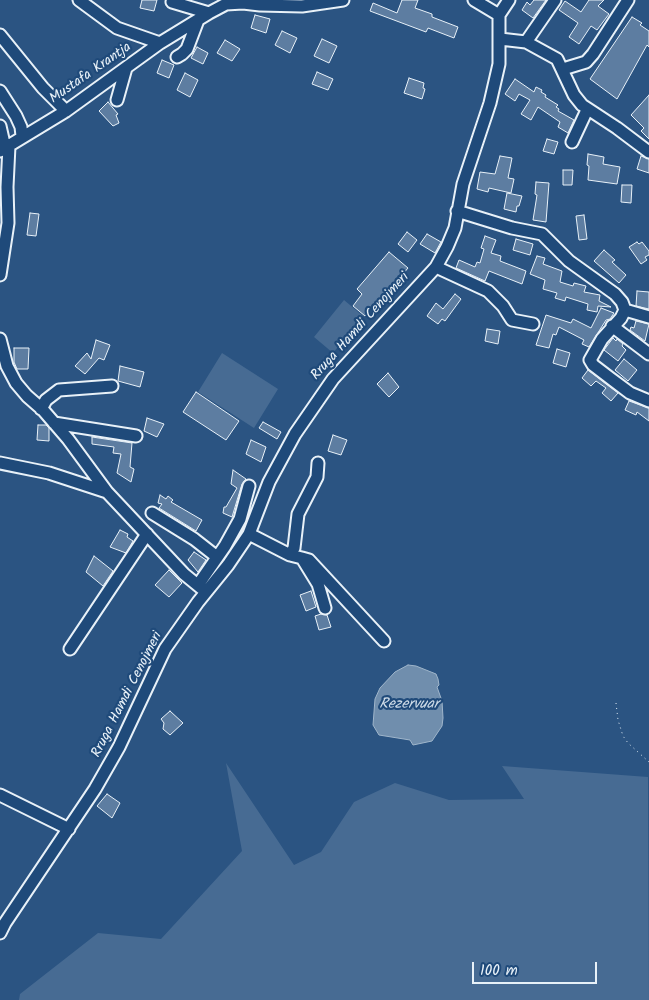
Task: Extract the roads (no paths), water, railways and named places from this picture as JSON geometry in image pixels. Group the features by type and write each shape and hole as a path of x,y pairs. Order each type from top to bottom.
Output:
{"street":[{"path":"79,0 118,28 160,43"},
{"path":"223,2 302,6 342,0"},
{"path":"474,0 499,14 509,0"},
{"path":"526,42 555,0"},
{"path":"563,70 586,62 628,0"},
{"path":"172,2 208,13"},
{"name":"Mustafa Krantja","path":"5,148 66,111 160,43 223,2"},
{"name":"Rruga Hamdi Cenojmeri","path":"0,933 5,922 95,789 119,747 166,649 202,588 228,565 249,534 280,458 312,407 339,371 436,267 447,247 455,228 463,184 490,103 499,64 499,14"},
{"path":"177,57 187,49 198,20"},
{"path":"0,35 43,88 66,111"},
{"path":"500,39 526,42 557,60 574,95 587,110 647,147"},
{"path":"117,100 126,68"},
{"path":"0,91 16,116 22,136"},
{"path":"572,142 587,110"},
{"path":"0,126 5,148 4,208 8,223 0,275"},
{"path":"457,212 512,228 542,234 569,261 615,294 622,302 625,310 590,360 630,393 649,401"},
{"path":"436,267 488,291 503,306 512,320 533,324"},
{"path":"625,310 649,316"},
{"path":"612,326 649,354"},
{"path":"0,339 7,366 27,396 54,423 107,492 184,574 202,588 217,557 240,519 249,486"},
{"path":"42,409 46,400 59,390 112,386"},
{"path":"54,423 136,436"},
{"path":"0,462 49,473 107,492"},
{"path":"290,555 294,548 298,514 317,477 318,463"},
{"path":"152,513 194,539 217,557"},
{"path":"70,649 147,534"},
{"path":"249,534 290,555 309,560 384,641"},
{"path":"302,558 318,584 325,608"},
{"path":"0,795 69,829"}],"water":[{"name":"Rezervuar","path":"408,665 436,674 439,685 437,687 442,701 442,726 432,741 413,745 410,740 379,735 373,725 375,699 380,688 395,672"}]}
